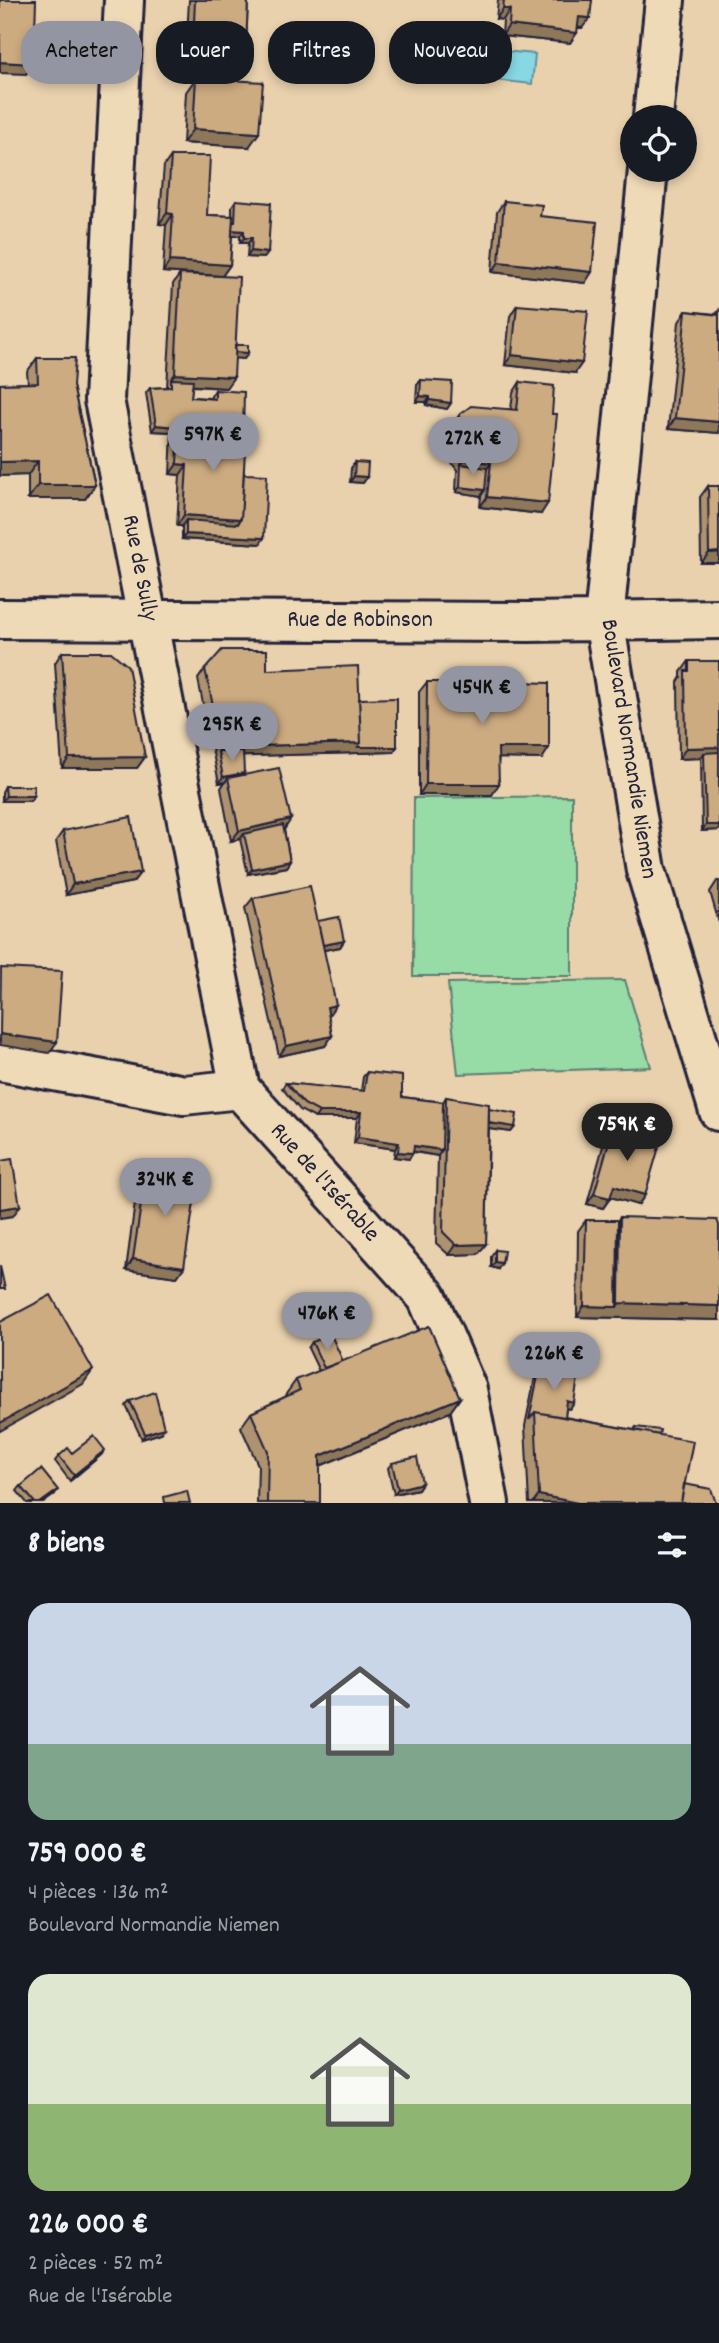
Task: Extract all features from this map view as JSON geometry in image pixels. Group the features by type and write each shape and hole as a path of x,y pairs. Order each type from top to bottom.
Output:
{"street":[{"name":"Rue de Sully","path":"124,0 104,400 240,1089"},
{"path":"654,105 665,0"},
{"name":"Boulevard Normandie Niemen","path":"647,182 604,620 646,870 719,1111"},
{"name":"Rue de Robinson","path":"0,619 719,619"},
{"path":"0,1061 184,1095 240,1089"},
{"name":"Rue de l'Isérable","path":"240,1089 427,1297 467,1390 489,1503"}],"green space":[{"path":"572,796 572,976 413,976 414,798"},
{"path":"625,980 651,1067 458,1074 448,983"}],"water":[{"path":"512,52 535,54 532,84 512,82"}],"building":[{"path":"0,0 36,0 35,21 21,21 21,63 0,62"},
{"path":"195,0 248,0 247,21 194,21"},
{"path":"504,0 592,0 590,18 579,17 577,33 512,25 512,21 509,21 510,9 503,9"},
{"path":"263,82 259,133 193,129 196,84"},
{"path":"171,156 210,156 207,215 233,216 230,265 170,261 173,214 167,213"},
{"path":"236,200 271,203 268,253 251,251 252,238 244,238 244,231 232,230"},
{"path":"504,201 542,205 540,216 597,222 592,272 499,262"},
{"path":"180,274 239,277 234,377 175,374"},
{"path":"517,305 588,311 582,363 512,355"},
{"path":"686,311 719,315 719,422 675,418"},
{"path":"235,345 248,345 248,353 236,352"},
{"path":"37,358 75,358 73,386 95,485 38,485 38,461 0,462 0,384 38,383"},
{"path":"171,379 193,380 191,397 215,399 215,390 244,392 243,433 179,429 176,433 176,427 156,425 150,388 171,387"},
{"path":"421,380 452,382 451,403 420,396"},
{"path":"520,382 554,386 552,414 557,414 548,503 487,497 491,463 465,459 457,449 460,414 471,406 517,410"},
{"path":"179,429 246,434 241,519 184,515 187,465 177,464"},
{"path":"355,462 368,463 367,477 354,476"},
{"path":"461,464 487,468 485,490 460,487"},
{"path":"244,474 267,475 264,538 186,534 186,520 238,524 241,519"},
{"path":"708,486 719,486 719,552 709,553"},
{"path":"222,650 267,650 267,670 358,666 361,743 222,747 205,669"},
{"path":"62,652 111,652 128,666 145,757 69,758"},
{"path":"689,661 719,661 719,747 686,748 685,671 689,671"},
{"path":"458,675 517,675 517,682 549,683 549,748 498,748 499,784 426,784 427,682 458,682"},
{"path":"397,698 397,747 358,747 361,743 359,699"},
{"path":"218,751 243,751 244,773 223,777"},
{"path":"719,752 719,825 706,825 704,753"},
{"path":"279,768 291,819 239,831 228,778"},
{"path":"5,786 34,786 34,796 6,796"},
{"path":"131,817 141,872 73,884 63,831"},
{"path":"283,825 290,861 252,869 244,834"},
{"path":"310,886 336,1005 327,1007 332,1036 286,1046 253,898"},
{"path":"339,917 344,941 323,945 318,921"},
{"path":"1,968 62,971 57,1042 0,1034"},
{"path":"367,1072 402,1076 402,1097 443,1102 442,1150 414,1146 413,1153 398,1152 399,1143 358,1137 361,1112 319,1112 304,1104 286,1083 364,1091"},
{"path":"446,1097 489,1104 486,1244 456,1245 443,1232"},
{"path":"489,1109 517,1114 515,1127 489,1123"},
{"path":"613,1128 661,1140 645,1195 614,1186 610,1198 594,1194"},
{"path":"12,1159 20,1206 0,1209 0,1161"},
{"path":"146,1170 198,1177 184,1267 133,1259"},
{"path":"620,1217 717,1220 719,1306 619,1303"},
{"path":"586,1220 618,1220 617,1307 584,1306"},
{"path":"495,1250 504,1251 502,1263 495,1262"},
{"path":"0,1266 5,1289 0,1289"},
{"path":"51,1295 93,1370 0,1423 0,1322"},
{"path":"429,1326 460,1398 320,1456 320,1503 267,1503 268,1451 251,1413 300,1390 296,1380"},
{"path":"331,1335 343,1361 324,1368 312,1342"},
{"path":"540,1366 568,1371 568,1376 578,1378 574,1403 567,1401 565,1417 535,1412 529,1420"},
{"path":"155,1392 164,1428 145,1434 130,1401"},
{"path":"535,1412 693,1441 681,1503 578,1503 539,1495"},
{"path":"636,1427 660,1430 659,1435 635,1430"},
{"path":"94,1436 105,1450 74,1475 59,1456 68,1448 72,1453"},
{"path":"417,1457 422,1483 398,1489 392,1463"},
{"path":"41,1469 58,1490 40,1503 35,1503 21,1486"},
{"path":"684,1484 711,1489 716,1503 681,1503"},
{"path":"187,1491 190,1503 165,1503 164,1497"}]}
